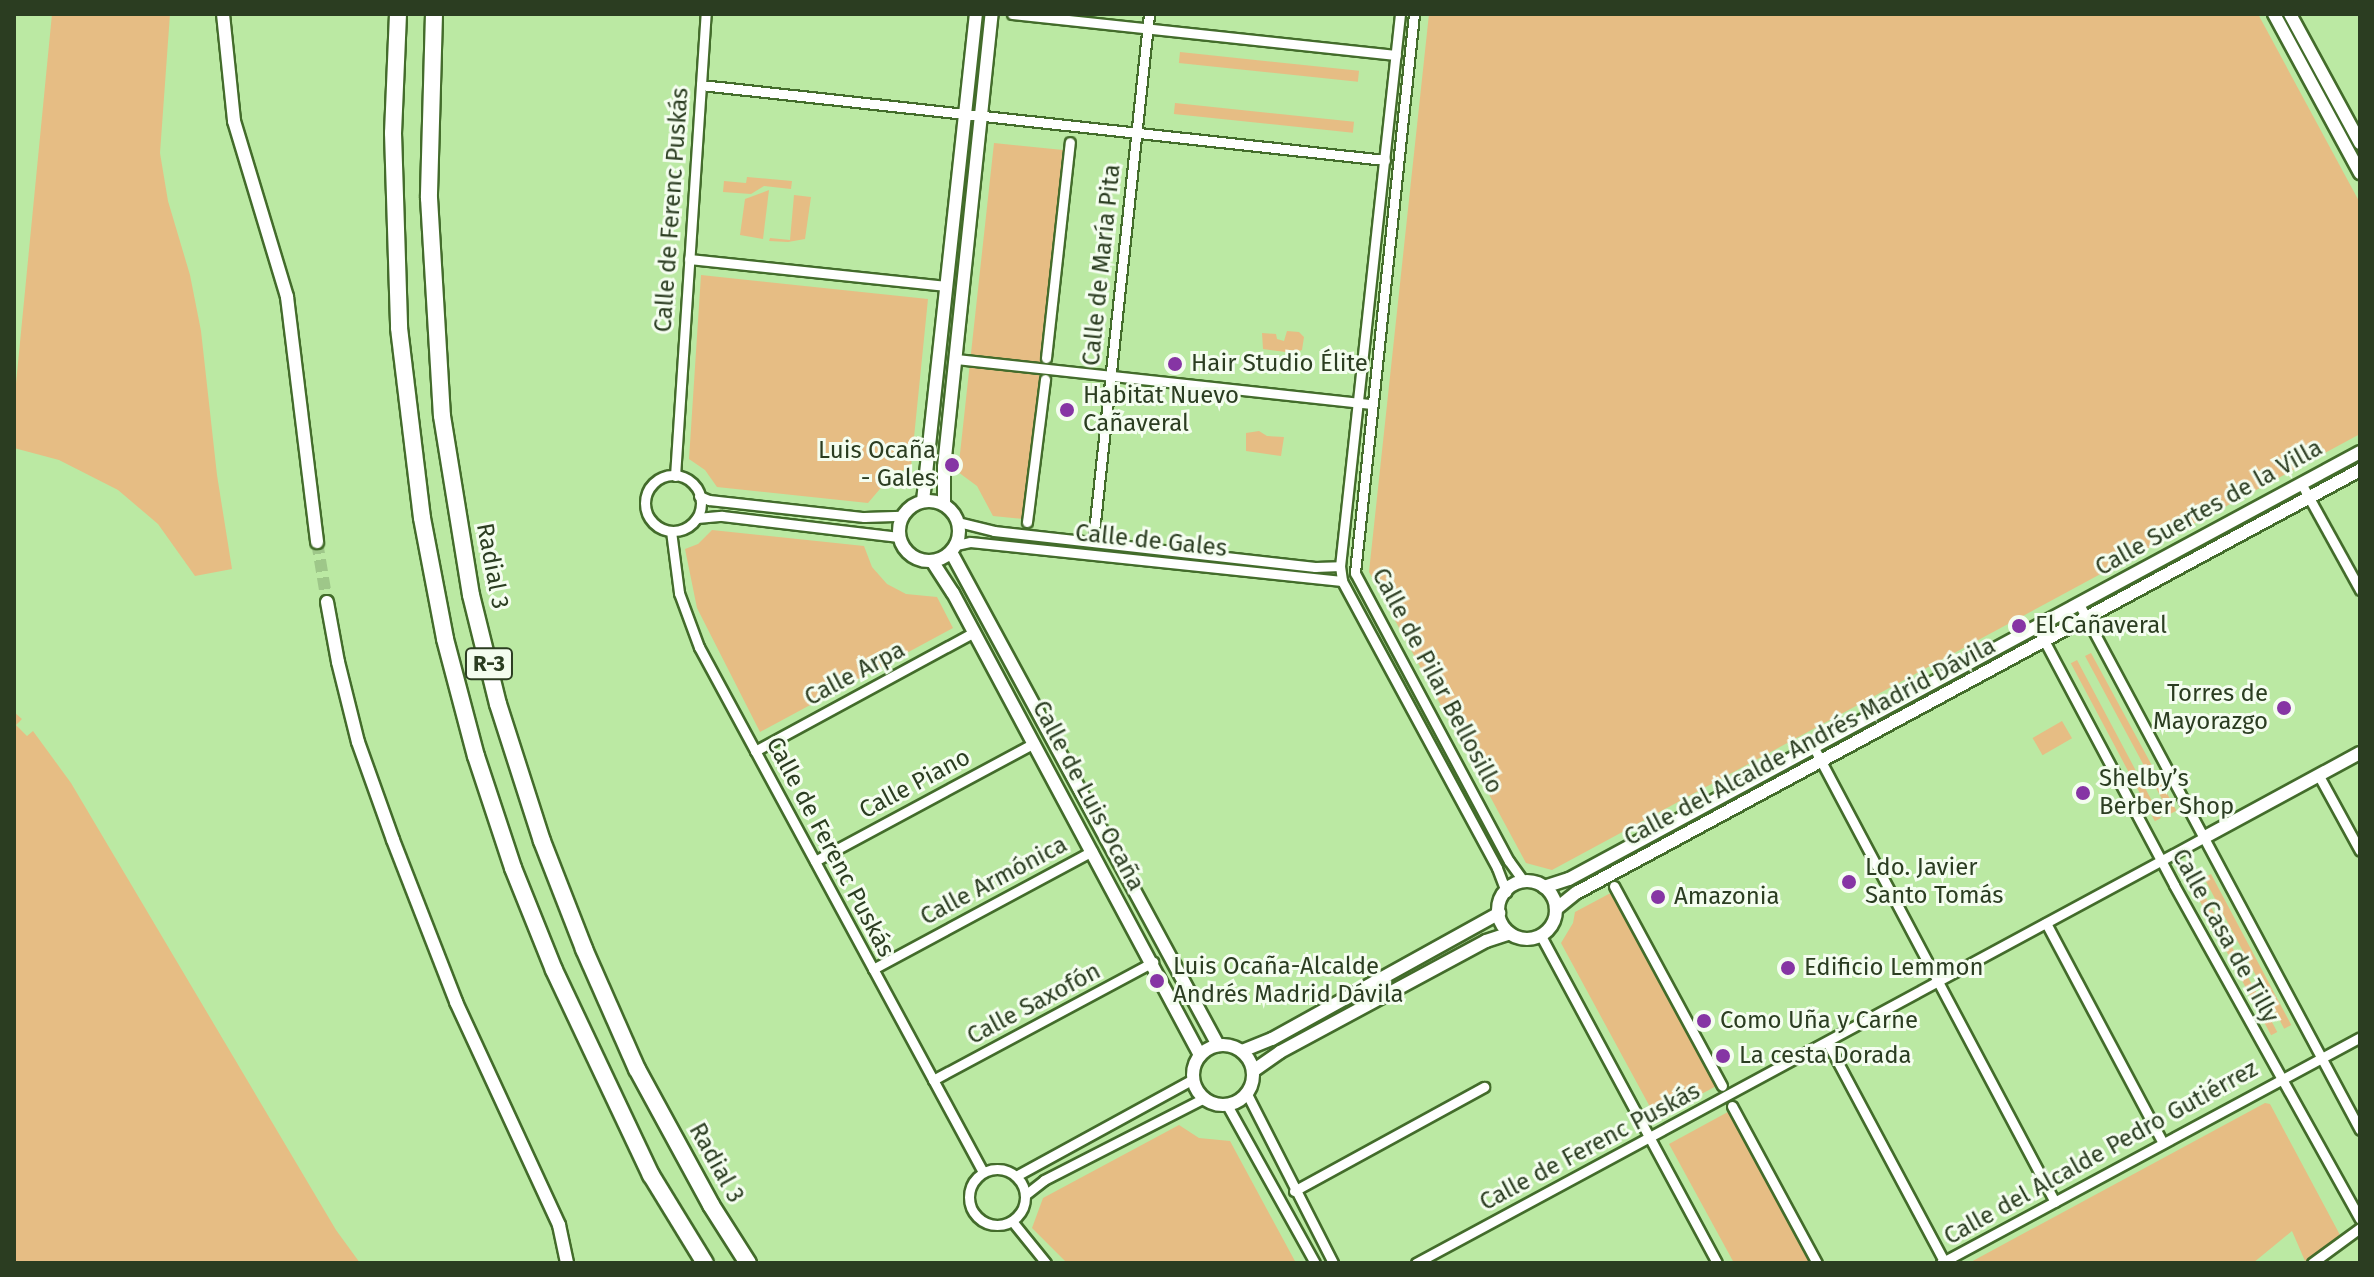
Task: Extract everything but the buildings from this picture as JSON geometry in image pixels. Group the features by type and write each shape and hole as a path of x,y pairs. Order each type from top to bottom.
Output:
{"highway":[{"name":"R-3","path":"398,14 393,133 399,328 422,518 445,639 494,812 554,970 651,1175 705,1263"},
{"name":"Radial 3","path":"434,14 429,198 442,416 471,595 498,704 542,841 590,963 637,1069 711,1205 748,1263"}],"main road":[{"path":"223,14 234,121 287,297 317,542"},
{"path":"923,501 976,14"},
{"path":"944,504 923,501 911,506 902,516 899,537 911,555 932,561 953,548 958,522 944,504 942,489 992,14"},
{"path":"2274,14 2360,173"},
{"path":"2290,14 2360,143"},
{"name":"Calle Suertes de la Villa","path":"2079,604 2360,452"},
{"name":"Calle Suertes de la Villa","path":"2086,617 2360,470"},
{"name":"Calle de Luis Ocaña","path":"953,548 1218,1045"},
{"name":"Calle de Luis Ocaña","path":"932,561 974,632 1200,1055"},
{"path":"327,602 358,742 393,840 456,1002 559,1225 567,1263"},
{"name":"Calle del Alcalde Andrés Madrid Dávila","path":"1544,887 1569,879 2079,604"},
{"name":"Calle del Alcalde Andrés Madrid Dávila","path":"1556,909 1576,893 2086,617"},
{"path":"2205,837 2360,753"},
{"path":"1524,882 1544,887 1556,909 1551,927 1541,936 1528,939 1510,933 1486,941 1280,1052 1253,1071 1247,1094 1227,1105 1204,1098 1193,1079 1200,1055 1218,1045 1242,1051 1314,1017 1499,913 1506,892 1524,882"},
{"path":"1499,913 1510,933"},
{"path":"1242,1051 1253,1071"}],"street":[{"name":"Calle de Ferenc Puskás","path":"675,476 706,14"},
{"path":"1012,14 1396,55"},
{"name":"Calle de María Pita","path":"1093,541 1149,14"},
{"name":"Calle de Pilar Bellosillo","path":"1400,14 1340,566 1342,581 1497,868 1506,892"},
{"name":"Calle de Pilar Bellosillo","path":"1414,14 1355,573 1524,882"},
{"path":"701,85 1385,160"},
{"path":"1046,358 1070,142"},
{"path":"689,259 947,286"},
{"path":"956,359 1372,404"},
{"path":"1027,522 1045,379"},
{"path":"899,537 722,516 697,518 686,528 663,530 649,518 645,501 651,485 675,476 690,482 699,496 709,500 864,517 902,516"},
{"path":"2301,483 2360,590"},
{"path":"697,518 699,496"},
{"name":"Calle de Gales","path":"958,522 972,528 1315,567 1340,566"},
{"name":"Calle de Ferenc Puskás","path":"671,531 679,593 690,627 983,1172"},
{"name":"Calle de Gales","path":"953,548 970,542 1342,581"},
{"name":"Calle Casa de Tilly","path":"2079,604 2360,1130"},
{"name":"Calle Casa de Tilly","path":"2037,627 2161,861 2360,1219"},
{"name":"Calle Arpa","path":"755,751 974,632"},
{"name":"Calle Piano","path":"815,861 1034,743"},
{"path":"1813,746 2055,1202"},
{"path":"2319,776 2360,851"},
{"name":"Calle de Ferenc Puskás","path":"1416,1263 2205,837"},
{"name":"Calle Armónica","path":"873,969 1092,851"},
{"path":"1614,886 1722,1086"},
{"path":"2046,923 2163,1143"},
{"path":"1541,936 1717,1263"},
{"name":"Calle Saxofón","path":"933,1080 1153,962"},
{"name":"Calle del Alcalde Pedro Gutiérrez","path":"1943,1262 2360,1037"},
{"path":"1827,1042 1943,1262"},
{"path":"1016,1176 1193,1079"},
{"path":"1294,1191 1484,1087"},
{"path":"1247,1094 1333,1263"},
{"path":"1025,1195 1044,1180 1170,1112 1204,1098"},
{"path":"1227,1105 1315,1263"},
{"path":"1732,1106 1817,1263"},
{"path":"1000,1169 1016,1176 1025,1195 1023,1207 1012,1221 998,1225 985,1223 970,1208 969,1188 983,1172 1000,1169"},
{"path":"1012,1221 1046,1263"},
{"path":"2312,1263 2360,1228"}],"shaded area":[{"path":"52,14 170,14 160,153 168,201 190,275 201,331 217,475 232,569 195,576 158,524 118,490 59,460 14,448 14,404"},
{"path":"1429,14 2258,14 2360,203 2360,434 1552,870 1526,863 1369,572"},
{"path":"1180,52 1359,71 1358,82 1179,63"},
{"path":"1175,103 1354,122 1353,133 1174,114"},
{"path":"994,143 1073,151 1033,520 993,516 977,486 958,472"},
{"path":"747,177 792,181 791,189 764,186 751,194 723,192 724,181 746,183"},
{"path":"769,190 763,239 740,235 745,199"},
{"path":"794,195 811,197 805,239 788,242 769,241 770,238 790,240"},
{"path":"701,275 928,299 911,467 891,476 868,503 717,487 705,470 689,459"},
{"path":"1287,331 1299,332 1304,337 1302,350 1294,353 1263,349 1262,333 1276,334 1277,339 1284,341"},
{"path":"1259,431 1267,436 1284,437 1281,456 1246,451 1246,433"},
{"path":"712,530 864,546 872,567 887,584 906,594 937,597 953,628 760,732 697,608 685,549 698,544"},
{"path":"2091,653 2176,811 2170,814 2085,656"},
{"path":"2077,660 2161,818 2155,821 2071,663"},
{"path":"14,712 22,719 16,725 27,736 33,731 71,783 336,1230 360,1263 14,1263"},
{"path":"2062,721 2072,738 2043,755 2033,738"},
{"path":"2211,874 2291,1025 2284,1029 2204,878"},
{"path":"2197,881 2277,1032 2271,1035 2191,884"},
{"path":"1620,888 1724,1082 1656,1118 1561,943 1573,923 1575,912"},
{"path":"2265,1103 2270,1104 2340,1235 2305,1261 2292,1231 2253,1263 1969,1263"},
{"path":"1737,1107 1822,1263 1734,1263 1669,1144"},
{"path":"1179,1125 1199,1138 1230,1141 1296,1263 1067,1263 1032,1228 1043,1198"}],"tunnel":[{"path":"317,542 327,602"}],"place":[{"name":"Hair Studio Élite","path":"1175,364"},
{"name":"Habitat Nuevo Cañaveral","path":"1067,410"},
{"name":"Luis Ocaña - Gales","path":"952,465"},
{"name":"El Cañaveral","path":"2019,626"},
{"name":"Torres de Mayorazgo","path":"2284,708"},
{"name":"Shelby’s Berber Shop","path":"2083,793"},
{"name":"Ldo. Javier Santo Tomás","path":"1849,882"},
{"name":"Amazonia","path":"1658,897"},
{"name":"Edificio Lemmon","path":"1788,968"},
{"name":"Luis Ocaña-Alcalde Andrés Madrid Dávila","path":"1157,981"},
{"name":"Como Uña y Carne","path":"1704,1021"},
{"name":"La cesta Dorada","path":"1723,1056"}]}
